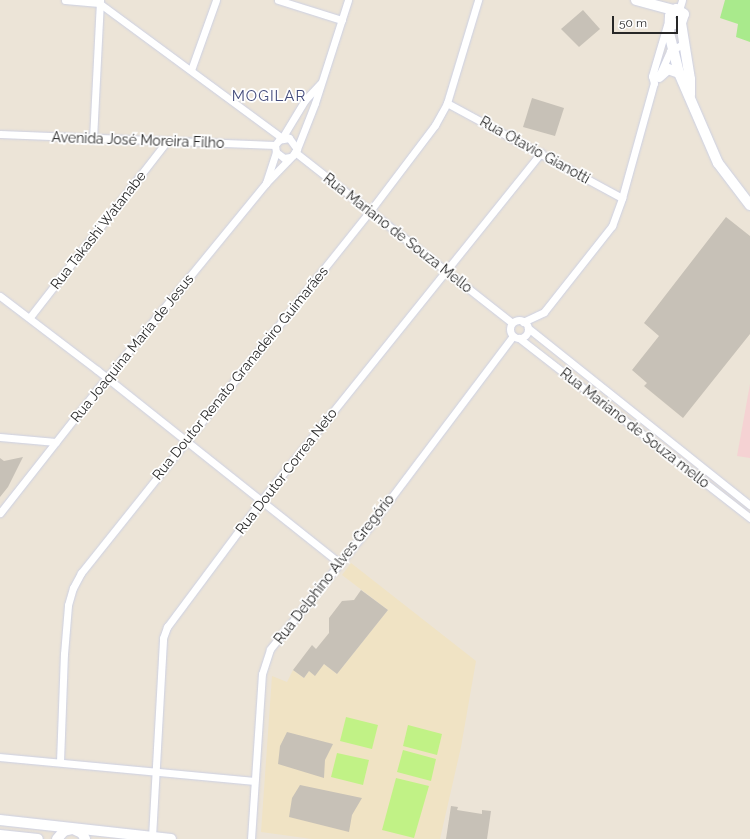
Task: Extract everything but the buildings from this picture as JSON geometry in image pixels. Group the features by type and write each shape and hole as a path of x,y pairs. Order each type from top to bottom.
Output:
{"street":[{"path":"65,0 100,2 93,139"},
{"path":"191,70 216,0"},
{"path":"278,0 342,20"},
{"path":"294,153 321,83 348,0"},
{"name":"Rua Doutor Renato Granadeiro Guimarães","path":"60,762 64,654 68,605 73,588 81,573 370,211 435,125 447,103 478,0"},
{"path":"636,0 674,12"},
{"name":"Rua Mariano de Souza Mello","path":"100,2 282,138 292,140 294,153 447,270 512,324"},
{"path":"674,12 674,24 681,23 683,44 690,79 690,97"},
{"path":"674,12 669,33 679,73 718,163 750,205"},
{"path":"656,80 652,76 674,12"},
{"path":"524,322 544,312 606,237 622,198 656,80 666,56 673,49 683,44"},
{"path":"656,80 668,69 679,73"},
{"path":"266,183 276,149 282,138 305,100 321,83"},
{"name":"Rua Otavio Gianotti","path":"447,103 622,198"},
{"name":"Avenida José Moreira Filho","path":"0,134 276,149 284,158 294,153"},
{"name":"Rua Takashi Watanabe","path":"30,317 166,142"},
{"name":"Rua Joaquina Maria de Jesus","path":"0,513 107,378 266,183 294,153"},
{"name":"Rua Doutor Correa Neto","path":"152,837 163,638 167,628 261,501 541,153"},
{"path":"0,296 30,317 340,563"},
{"path":"517,320 524,322 528,328 525,335 516,337 510,330 512,324 517,320"},
{"name":"Rua Mariano de Souza mello","path":"528,328 750,505"},
{"name":"Rua Mariano de Souza mello","path":"516,337 750,518"},
{"name":"Rua Delphino Alves Gregório","path":"251,839 262,674 268,654 516,337"},
{"path":"0,437 56,442"},
{"path":"0,757 254,781"},
{"path":"0,820 171,839"},
{"path":"57,839 64,831 73,829 82,833 85,839"},
{"path":"0,835 38,839"}],"shaded area":[{"path":"750,384 750,458 737,456"},
{"path":"351,563 476,661 461,747 440,839 312,839 261,832 272,676 287,682 293,670 304,678 309,671 315,675 324,664 337,674 388,610 342,575"}],"green space":[{"path":"725,0 750,0 750,42 736,37 738,24 720,18"},
{"path":"346,717 378,725 372,749 340,741"},
{"path":"408,725 442,734 437,755 403,746"},
{"path":"403,750 436,759 431,781 397,772"},
{"path":"337,753 369,760 363,785 331,777"},
{"path":"396,778 429,786 414,838 382,830"}],"district":[{"name":"MOGILAR","path":"269,97"}]}
